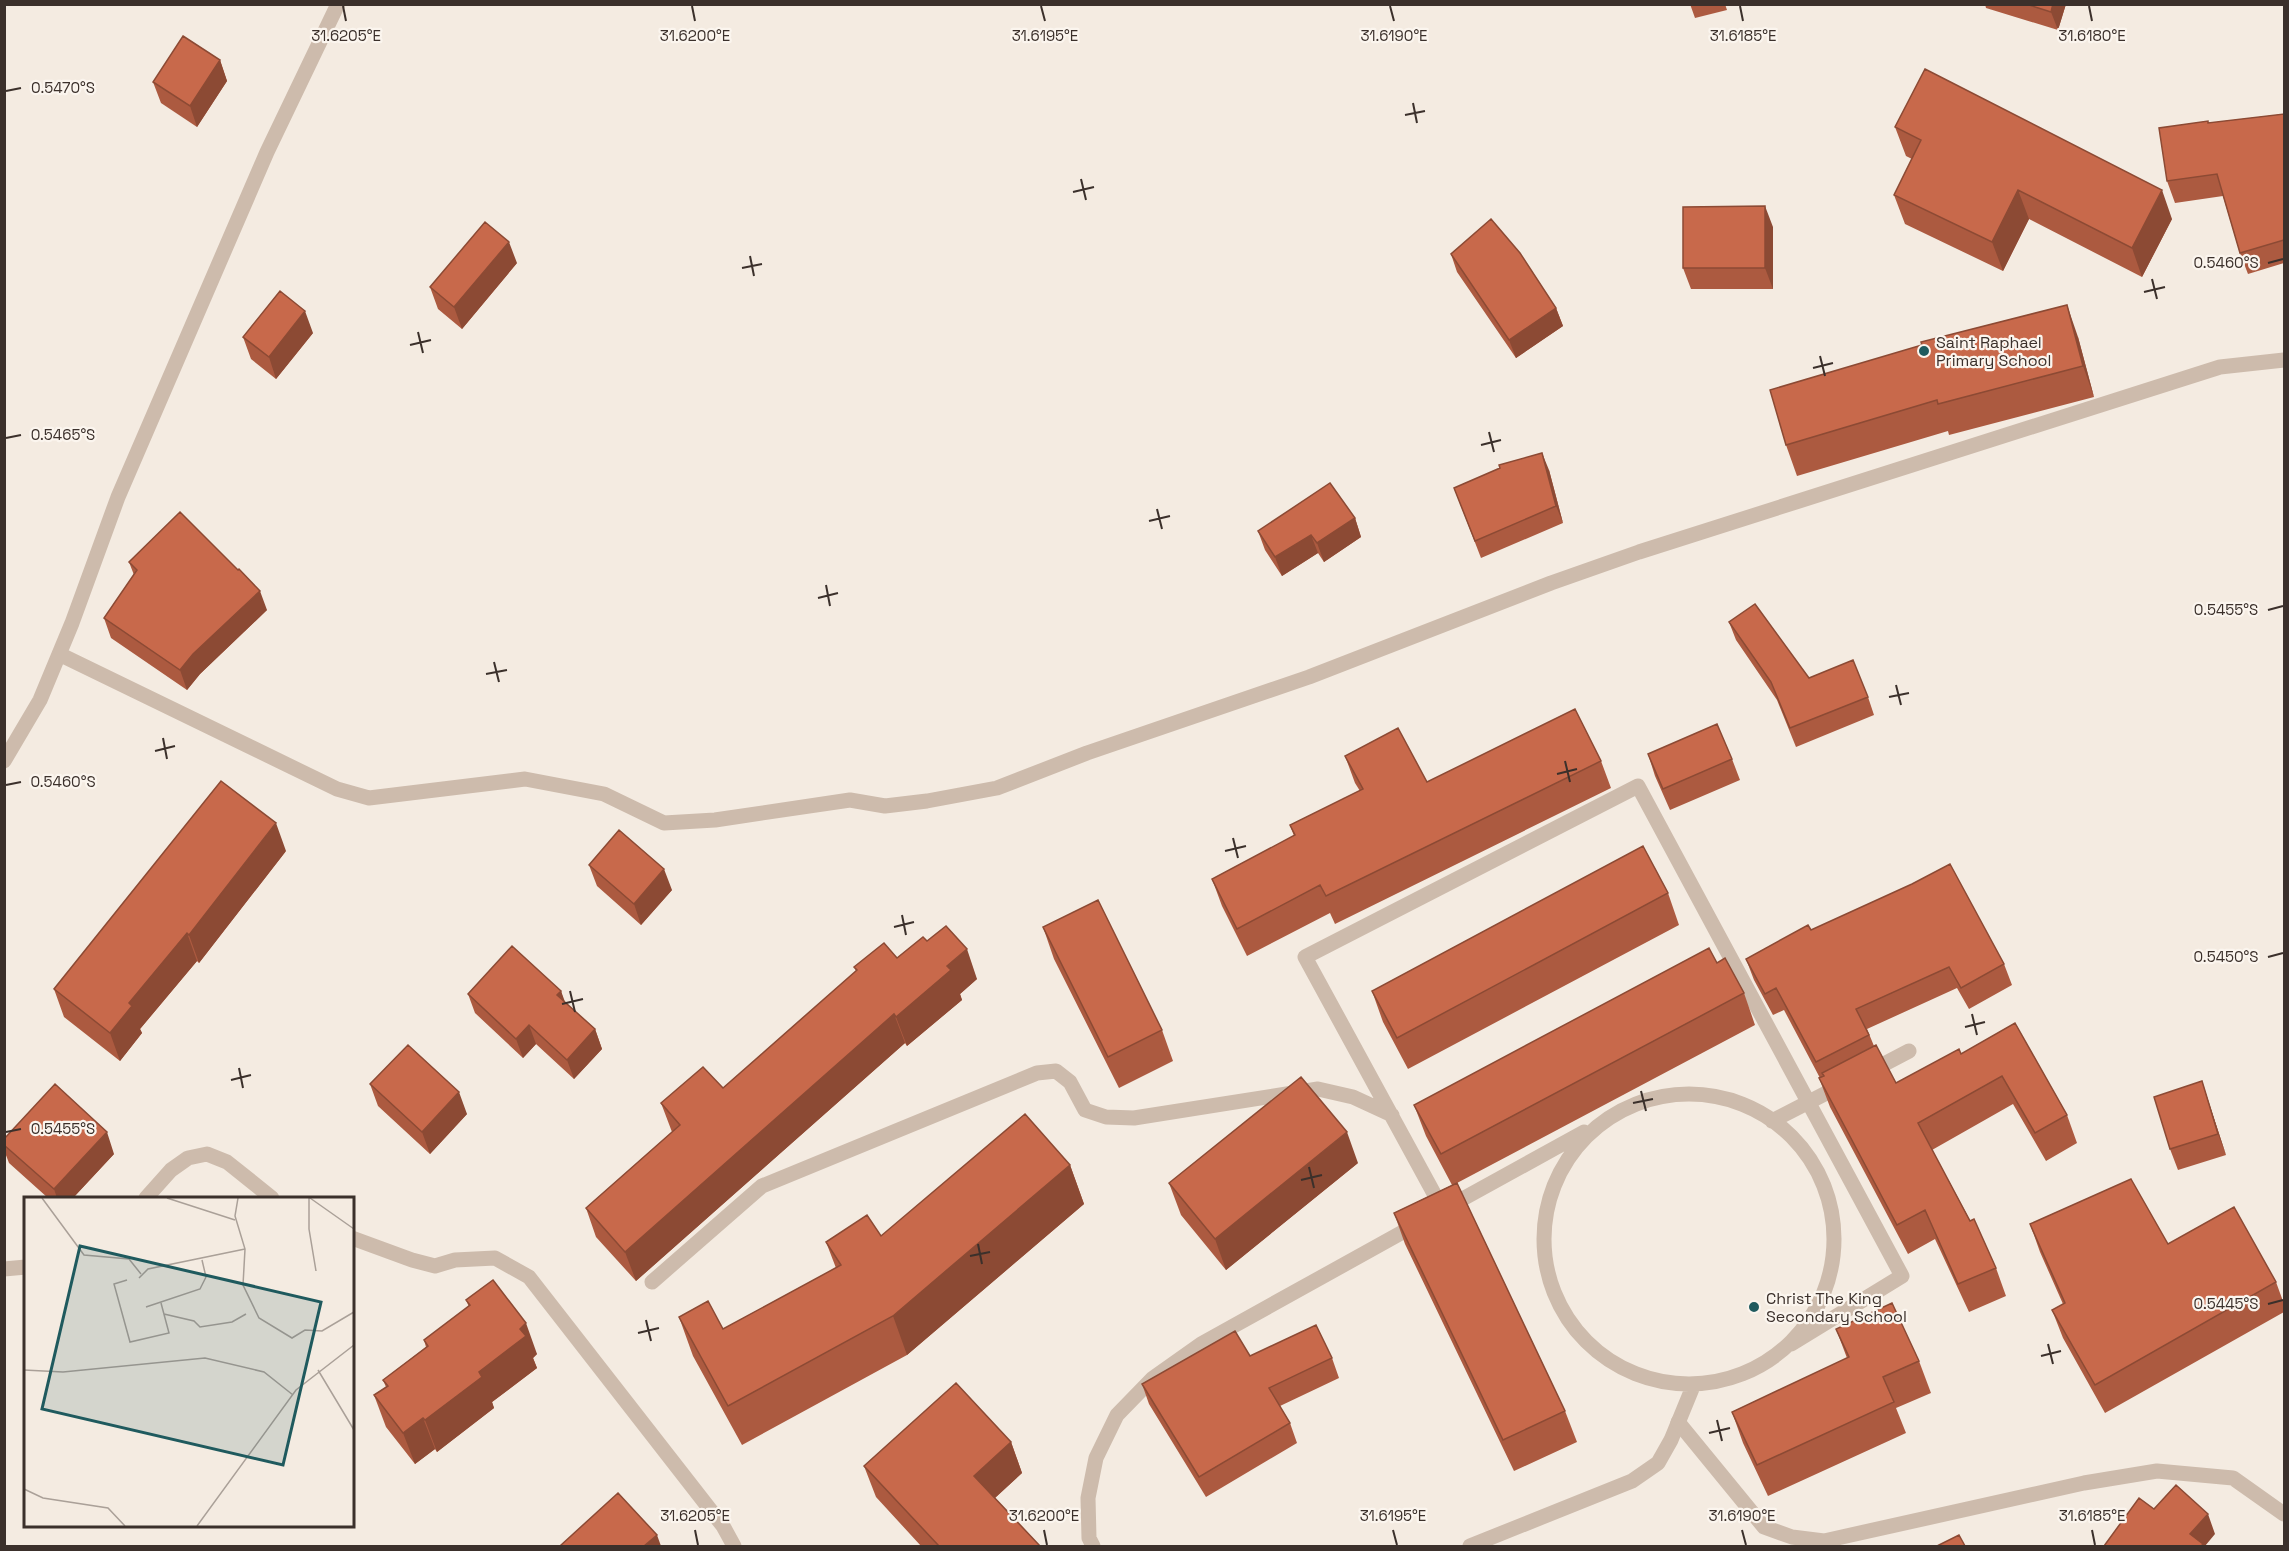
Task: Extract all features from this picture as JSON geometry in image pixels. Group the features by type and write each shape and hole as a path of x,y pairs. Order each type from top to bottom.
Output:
{"street":[{"path":"4,761 40,700 118,497 267,152 338,4"},
{"path":"59,654 337,789 369,798 525,778 604,794 664,823 715,820 850,801 885,806 927,801 997,788 1087,753 1309,677 1551,583 1639,552 2210,370 2268,360 2284,360"},
{"path":"1443,1210 1305,957 1638,786 1810,1101 1902,1276 1791,1344 1758,1367 1721,1381 1681,1384 1642,1377 1606,1359 1577,1333 1556,1300 1544,1261 1544,1222 1554,1183 1574,1149 1603,1122"},
{"path":"1772,1120 1909,1052"},
{"path":"652,1282 762,1186 1037,1073 1056,1071 1070,1082 1085,1110 1106,1117 1134,1118 1318,1089 1353,1097 1392,1115"},
{"path":"1093,1546 1089,1538 1088,1498 1096,1458 1117,1415 1153,1378 1201,1344 1638,1103 1677,1094 1717,1096 1755,1109 1772,1120 1788,1131 1813,1161 1830,1197 1836,1236 1831,1276 1815,1312 1791,1344"},
{"path":"147,1197 171,1170 188,1158 207,1154 227,1162 271,1197"},
{"path":"354,1239 435,1266 455,1260 495,1258 529,1277 723,1526 735,1546"},
{"path":"4,1269 24,1267"},
{"path":"1470,1546 1632,1481 1658,1463 1671,1440 1694,1384"},
{"path":"1678,1422 1764,1527 1792,1537 1824,1541 2084,1484 2157,1471 2233,1478 2284,1514"}],"building":[{"path":"2026,4 2053,4 2051,12"},
{"path":"183,36 220,60 190,106 153,82"},
{"path":"1925,69 2162,190 2132,248 2018,190 1992,242 1894,195 1921,140 1895,127"},
{"path":"2284,114 2284,240 2240,253 2217,174 2167,181 2159,128"},
{"path":"1765,206 1765,268 1683,268 1683,207"},
{"path":"1491,219 1520,253 1556,308 1509,340 1451,254"},
{"path":"485,222 509,242 454,307 430,287"},
{"path":"280,291 305,311 269,357 243,337"},
{"path":"2067,305 2083,366 1938,404 1937,400 1786,445 1770,390 1922,345 1921,342"},
{"path":"1542,453 1556,506 1475,541 1454,488 1500,468 1499,465"},
{"path":"1330,483 1355,518 1317,543 1311,535 1275,557 1258,531"},
{"path":"180,512 260,591 193,654 180,670 104,618 137,570 129,562"},
{"path":"1755,604 1809,678 1853,660 1868,697 1790,728 1771,682 1729,622"},
{"path":"1575,709 1601,761 1326,896 1320,885 1237,929 1212,879 1295,835 1290,825 1363,789 1345,756 1398,728 1427,782"},
{"path":"1717,724 1732,759 1663,789 1648,754"},
{"path":"221,781 276,823 189,935 187,933 129,1003 132,1006 110,1033 54,989"},
{"path":"619,830 664,869 634,904 589,865"},
{"path":"1643,846 1668,893 1397,1038 1372,991"},
{"path":"1950,864 2004,964 1961,988 1949,967 1856,1009 1869,1035 1816,1062 1776,988 1765,994 1746,959 1808,925 1811,930"},
{"path":"1098,900 1162,1030 1108,1057 1043,927"},
{"path":"946,926 967,949 947,966 951,970 896,1017 894,1014 625,1252 586,1208 680,1125 661,1103 703,1067 723,1088 857,970 854,967 884,943 897,958 923,937 927,941"},
{"path":"512,946 561,991 557,995 595,1029 567,1060 529,1025 516,1039 468,994"},
{"path":"1709,948 1717,963 1725,958 1744,993 1441,1154 1414,1105"},
{"path":"2015,1023 2067,1115 2035,1133 2002,1076 1918,1123 1970,1221 1974,1219 1996,1268 1958,1284 1925,1210 1897,1225 1819,1078 1824,1076 1822,1073 1876,1045 1896,1083 1959,1049 1961,1054"},
{"path":"408,1045 459,1092 422,1132 370,1084"},
{"path":"1301,1077 1347,1132 1215,1239 1169,1183"},
{"path":"2202,1081 2218,1134 2170,1149 2154,1097"},
{"path":"55,1084 107,1132 54,1189 4,1145 4,1139"},
{"path":"1025,1114 1070,1165 893,1316 728,1406 679,1317 708,1301 723,1329 841,1265 826,1242 867,1215 881,1236"},
{"path":"2131,1179 2168,1244 2234,1207 2276,1282 2095,1385 2052,1310 2065,1303 2030,1224"},
{"path":"1457,1183 1565,1411 1503,1440 1394,1213"},
{"path":"493,1280 526,1323 520,1329 526,1336 479,1372 482,1377 425,1420 423,1418 403,1433 374,1395 388,1386 383,1380 428,1346 424,1340 470,1305 466,1300"},
{"path":"1892,1303 1919,1361 1883,1377 1894,1402 1757,1465 1732,1412 1849,1357 1836,1329"},
{"path":"1316,1325 1332,1358 1269,1388 1290,1423 1199,1477 1142,1384 1235,1331 1250,1356"},
{"path":"956,1383 1011,1442 974,1476 1040,1546 939,1546 864,1466"},
{"path":"2176,1485 2208,1514 2190,1534 2203,1544 2201,1546 2104,1546 2139,1498 2154,1509"},
{"path":"618,1493 657,1535 644,1546 560,1546"},
{"path":"1959,1535 1965,1546 1937,1546"}],"place":[{"name":"Saint Raphael Primary School","path":"1924,351"},
{"name":"Christ The King Secondary School","path":"1754,1307"}]}
